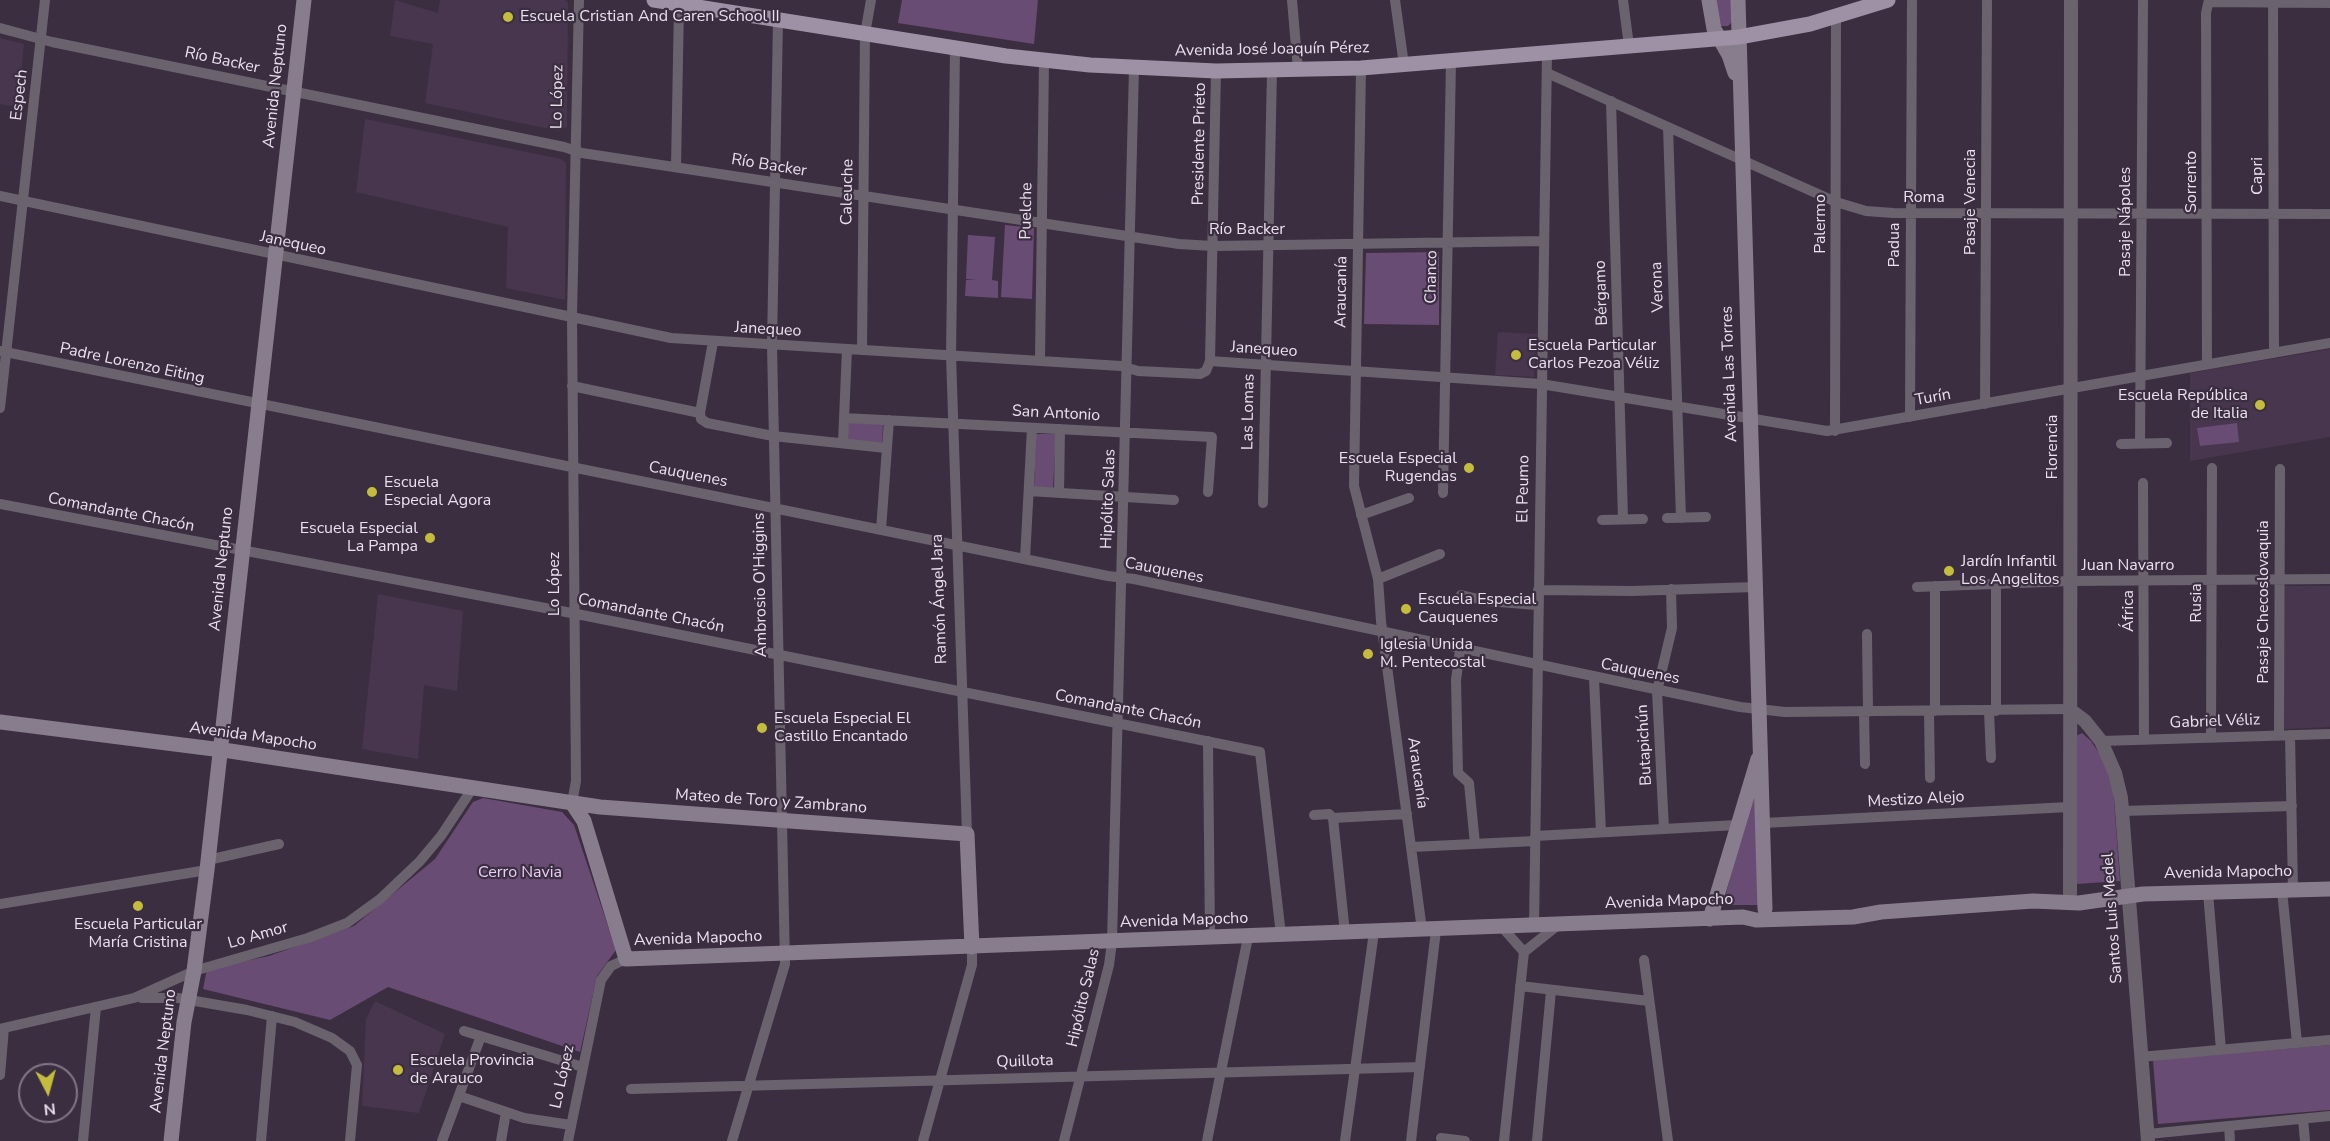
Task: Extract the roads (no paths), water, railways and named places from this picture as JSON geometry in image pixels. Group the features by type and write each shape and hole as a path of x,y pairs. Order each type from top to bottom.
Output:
{"main road":[{"name":"Avenida Neptuno","path":"171,1141 207,865 304,0"},
{"name":"Avenida José Joaquín Pérez","path":"654,0 679,4 707,4 778,20 1044,61 1134,68 1216,70 1361,68 1720,39 1836,17 1888,0"},
{"path":"1709,0 1713,22 1732,62 1741,95"},
{"name":"Avenida Las Torres","path":"1738,0 1749,418 1766,909"},
{"name":"Avenida Mapocho","path":"0,722 220,750 572,803"},
{"name":"Avenida Las Torres","path":"1710,919 1761,747"},
{"path":"572,803 584,821 626,959"},
{"name":"Mateo de Toro y Zambrano","path":"572,803 967,834"},
{"path":"584,821 600,807"},
{"name":"Ramón Ángel Jara","path":"967,834 972,947"},
{"name":"Avenida Mapocho","path":"626,959 1743,917 1761,920 1853,917 1881,912 2075,898 2116,900 2128,895 2330,890"},
{"name":"Avenida Mapocho","path":"1743,917 1766,909 1858,907 1881,912"}],"street":[{"name":"Espech","path":"0,408 3,352 45,0"},
{"name":"Lo López","path":"572,803 576,781 572,316 579,0"},
{"name":"Caleuche","path":"862,350 865,34 871,0"},
{"path":"1292,0 1298,70"},
{"path":"1395,0 1404,65"},
{"path":"1623,0 1629,46"},
{"name":"Padua","path":"1910,417 1912,0"},
{"name":"Pasaje Venecia","path":"1985,404 1987,0"},
{"name":"Florencia","path":"2071,0 2069,807 2075,898"},
{"name":"Pasaje Nápoles","path":"2140,443 2143,0"},
{"path":"2209,1 2330,3"},
{"name":"Sorrento","path":"2207,364 2206,13 2209,1"},
{"name":"Capri","path":"2273,1 2274,353"},
{"path":"676,167 679,4"},
{"name":"Palermo","path":"1835,431 1836,17"},
{"name":"Ambrosio O'Higgins","path":"732,1141 782,976 785,954 772,345 778,20"},
{"name":"Río Backer","path":"0,28 575,151 1130,236 1213,246 1544,241"},
{"name":"Ramón Ángel Jara","path":"955,49 951,355 967,834"},
{"name":"El Peumo","path":"1534,926 1536,666 1547,53"},
{"name":"Puelche","path":"1040,360 1044,61"},
{"name":"Chanco","path":"1443,493 1451,61"},
{"name":"Hipólito Salas","path":"1064,1141 1109,965 1112,942 1134,68"},
{"name":"Araucanía","path":"1361,68 1354,481 1378,579 1407,814 1429,930 1420,1067 1411,1141"},
{"name":"Presidente Prieto","path":"1210,362 1216,70"},
{"name":"Las Lomas","path":"1263,503 1272,70"},
{"name":"Roma","path":"1547,74 1836,202 1866,211 1986,214 2330,214"},
{"name":"Bérgamo","path":"1611,102 1623,519"},
{"name":"Verona","path":"1668,127 1681,518"},
{"name":"Janequeo","path":"0,196 671,338 1040,360 1128,368 1138,371 1200,374 1206,371 1210,362 1541,384"},
{"path":"713,342 700,413 701,419 707,423 773,436 886,448"},
{"name":"Turín","path":"1541,384 1813,430 1835,431 2330,343"},
{"path":"843,443 848,349"},
{"name":"Padre Lorenzo Eiting","path":"3,352 259,405"},
{"path":"572,386 700,413"},
{"name":"Cauquenes","path":"259,405 1121,578 1760,711 1932,712 2069,709"},
{"name":"San Antonio","path":"844,418 1212,437 1208,492"},
{"path":"881,530 889,420"},
{"path":"1025,559 1032,428"},
{"path":"1059,493 1060,429"},
{"path":"2121,444 2167,443"},
{"name":"Rusia","path":"2211,738 2212,468"},
{"name":"Pasaje Checoslovaquia","path":"2280,469 2280,580 2285,736 2292,806 2288,890 2297,1043"},
{"name":"África","path":"2143,483 2144,740"},
{"path":"1029,491 1174,500"},
{"path":"1361,514 1409,498"},
{"name":"Comandante Chacón","path":"0,504 573,614 1260,752 1281,936"},
{"path":"1667,518 1706,517"},
{"path":"1602,520 1642,519"},
{"path":"1378,579 1440,554"},
{"name":"Juan Navarro","path":"1917,587 2069,581 2330,579"},
{"path":"1991,758 1996,585"},
{"path":"1930,778 1935,586"},
{"path":"1538,590 1755,587"},
{"name":"Butapichún","path":"1664,829 1657,690 1672,628 1671,589"},
{"path":"1461,595 1487,601 1537,605"},
{"path":"1865,764 1867,634"},
{"path":"1460,650 1456,680 1458,773 1468,781 1475,844"},
{"path":"1594,678 1601,832"},
{"name":"Santos Luis Medel","path":"2069,709 2085,721 2101,741 2115,773 2122,811 2148,1137"},
{"name":"Gabriel Véliz","path":"2101,741 2330,734"},
{"path":"1208,741 1210,938"},
{"name":"Lo Amor","path":"2,1029 134,998 194,971 314,936 357,917 420,861 441,836 472,789"},
{"path":"2122,811 2292,806"},
{"name":"Mestizo Alejo","path":"1764,823 2069,807"},
{"path":"1314,815 1329,814 1333,818 1345,933"},
{"path":"1333,818 1407,814"},
{"path":"1412,847 1475,844 1601,832 1737,825"},
{"path":"0,904 207,865 279,844"},
{"path":"2208,892 2221,1050"},
{"path":"1504,1141 1524,952 1558,925"},
{"path":"1502,927 1524,952"},
{"path":"1345,1141 1374,932"},
{"path":"1207,1141 1248,937"},
{"name":"Ramón Ángel Jara","path":"923,1141 972,964 972,947"},
{"name":"Lo López","path":"568,1141 601,980 611,966 626,959"},
{"path":"1644,960 1668,1141"},
{"path":"1520,986 1649,1001"},
{"path":"1537,1141 1551,991"},
{"path":"134,998 188,999 272,1016 324,1033 352,1054 357,1069 350,1141"},
{"path":"83,1141 96,1007"},
{"path":"261,1141 272,1016"},
{"path":"0,1075 2,1029"},
{"path":"464,1031 583,1067"},
{"path":"442,1141 481,1036"},
{"path":"2140,1057 2330,1040"},
{"name":"Quillota","path":"631,1089 1221,1070 1420,1067"},
{"path":"459,1096 536,1121 571,1125"},
{"path":"501,1141 506,1112"},
{"path":"2148,1137 2330,1116"},
{"path":"2303,1119 2305,1141"},
{"path":"2229,1126 2230,1141"},
{"path":"1441,1138 1465,1141"}],"place":[{"name":"Escuela Cristian And Caren School II","path":"508,17"},
{"name":"Escuela Particular Carlos Pezoa Véliz","path":"1516,355"},
{"name":"Escuela República de Italia","path":"2260,405"},
{"name":"Escuela Especial Rugendas","path":"1469,468"},
{"name":"Escuela Especial Agora","path":"372,492"},
{"name":"Escuela Especial La Pampa","path":"430,538"},
{"name":"Jardín Infantil Los Angelitos","path":"1949,571"},
{"name":"Escuela Especial Cauquenes","path":"1406,609"},
{"name":"Iglesia Unida M. Pentecostal","path":"1368,654"},
{"name":"Escuela Especial El Castillo Encantado","path":"762,728"},
{"name":"Escuela Particular María Cristina","path":"138,906"},
{"name":"Escuela Provincia de Arauco","path":"398,1070"}],"park label":[{"name":"Cerro Navia","path":"520,873"}]}
